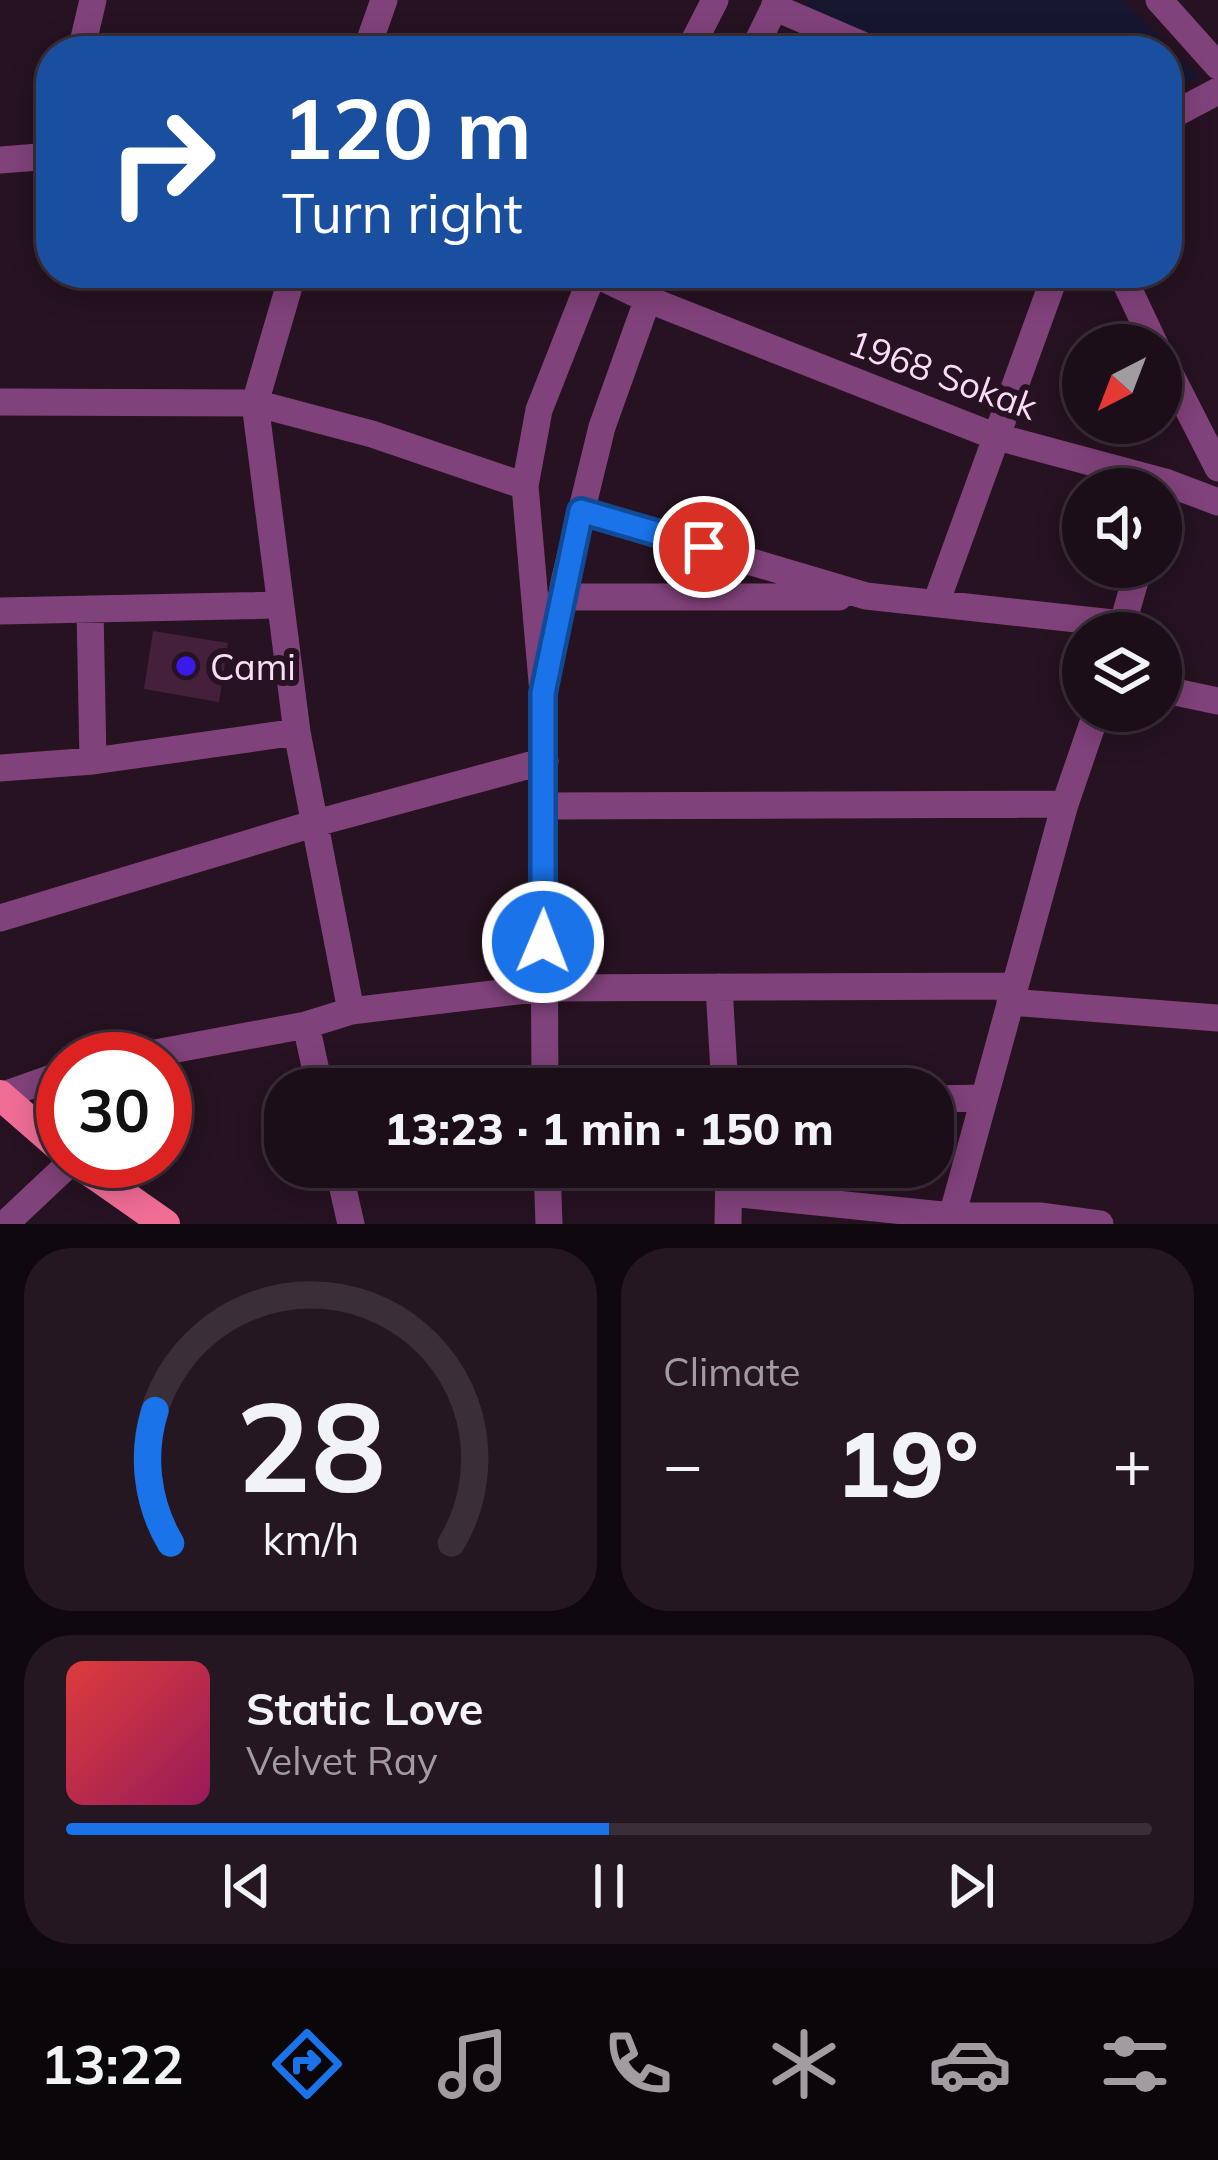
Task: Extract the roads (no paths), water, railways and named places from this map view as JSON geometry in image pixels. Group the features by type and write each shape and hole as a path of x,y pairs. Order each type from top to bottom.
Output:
{"main road":[{"path":"1,1095 36,1126"},
{"path":"113,1188 166,1224"}],"street":[{"path":"85,36 93,0"},
{"path":"371,36 384,0"},
{"path":"697,36 715,0"},
{"path":"1159,0 1218,66"},
{"path":"760,36 776,3 845,36"},
{"path":"1182,110 1218,91"},
{"path":"0,160 36,157"},
{"path":"289,288 255,403 296,732 351,1011"},
{"path":"545,1068 543,693 525,486 539,410 587,288"},
{"path":"543,693 602,428 651,288"},
{"name":"1968 Sokak","path":"657,288 994,436 1096,468"},
{"path":"936,603 1050,288"},
{"path":"1128,288 1145,324"},
{"path":"1182,397 1218,468"},
{"path":"0,402 255,403 372,434 525,486"},
{"name":"1968 Sokak","path":"1182,493 1218,502"},
{"path":"581,511 873,597"},
{"path":"561,597 873,597 1062,620"},
{"path":"0,610 278,605"},
{"path":"89,609 93,761"},
{"path":"1182,693 1218,701"},
{"path":"0,768 93,761 296,732"},
{"path":"952,1216 1065,804 1090,732"},
{"path":"0,918 316,823 544,761"},
{"path":"545,806 1065,804"},
{"path":"719,987 724,1068"},
{"path":"192,1046 306,1025 351,1011 543,988 1013,994 1218,1018"},
{"path":"306,1025 315,1068"},
{"path":"1,1095 36,1083"},
{"path":"954,1099 982,1098"},
{"path":"5,1224 44,1188"},
{"path":"343,1188 351,1224"},
{"path":"548,1188 549,1224"},
{"path":"728,1224 729,1188"},
{"path":"779,1188 952,1216 1100,1224"}],"place":[{"name":"Cami","path":"186,666"}]}
